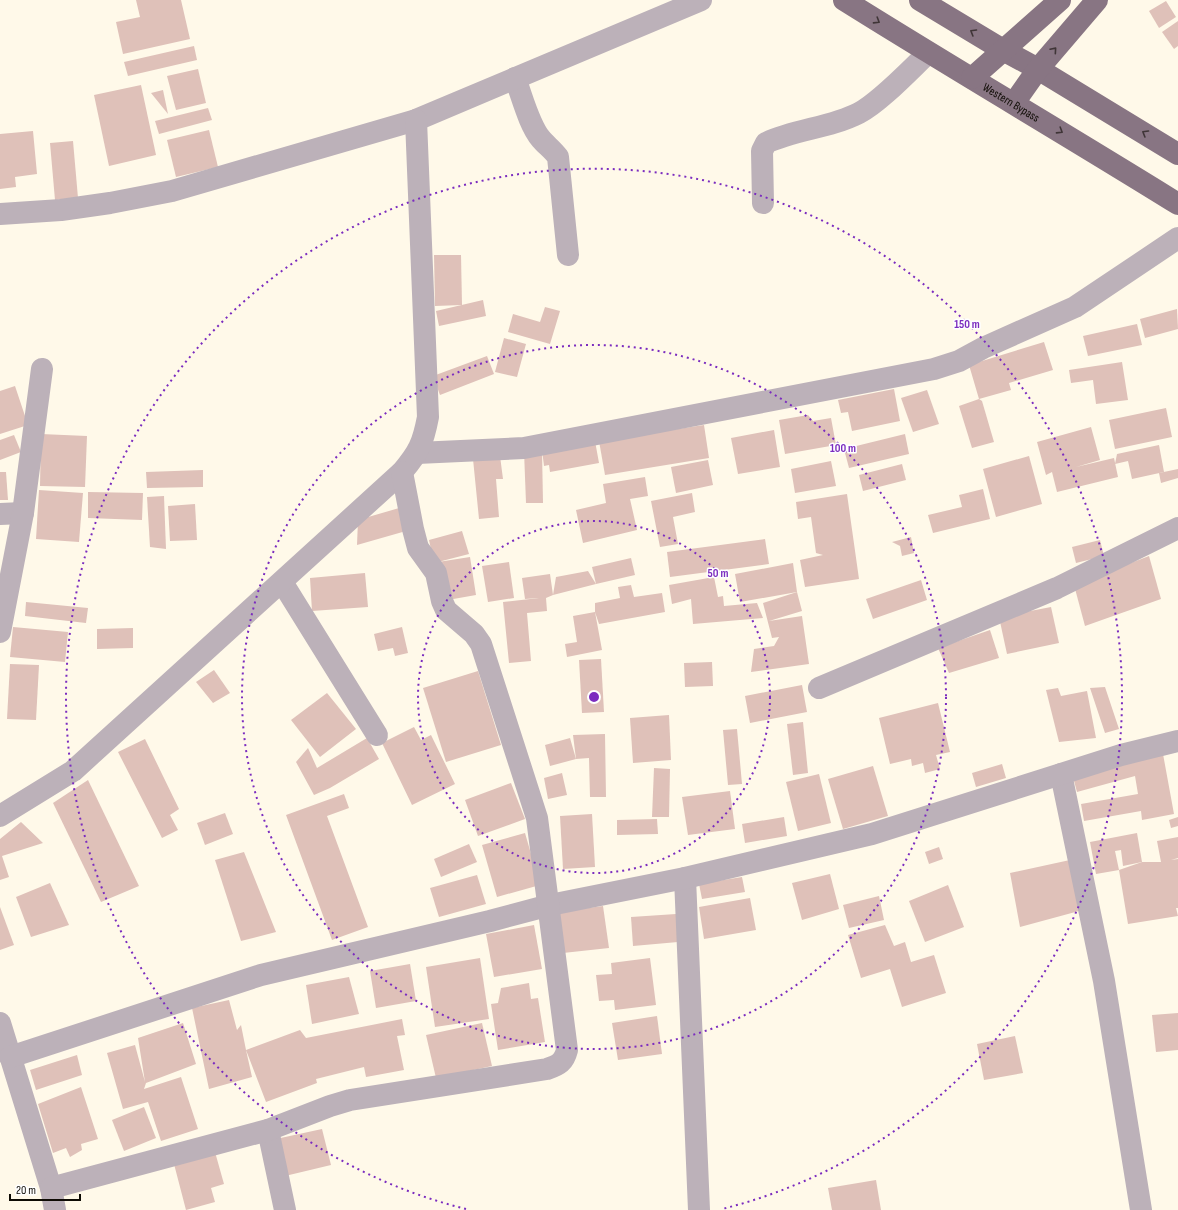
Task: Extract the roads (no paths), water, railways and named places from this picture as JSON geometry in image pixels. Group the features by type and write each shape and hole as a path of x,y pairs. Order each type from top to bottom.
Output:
{"main road":[{"name":"Western Bypass","path":"844,0 928,53 1014,103 1178,204"},
{"path":"920,0 1003,50 1038,69 1178,154"},
{"path":"972,78 1060,0"},
{"path":"1014,103 1038,69 1097,0"}],"street":[{"path":"0,214 68,209 172,192 416,120 701,0"},
{"path":"763,203 762,151 766,143 846,118 860,112 871,105 928,53"},
{"path":"515,78 535,130 541,139 558,157 568,255"},
{"path":"0,816 73,771 402,472 417,454 424,439 428,417 416,120"},
{"path":"417,454 524,448 934,369 959,361 983,348 1075,307 1178,238"},
{"path":"0,632 23,513 42,369"},
{"path":"51,1188 268,1130 330,1106 350,1100 547,1069 559,1064 565,1058 567,1050 550,905 537,818 481,644 474,634 446,610 442,601 436,573 418,548 412,529 402,472"},
{"path":"0,514 23,513"},
{"path":"819,688 1057,588 1178,528"},
{"path":"282,582 377,735"},
{"path":"10,1057 261,975 490,921 550,905 685,878 872,834 1121,755 1178,741"},
{"path":"1061,774 1104,981 1141,1210"},
{"path":"685,878 699,1210"},
{"path":"0,1023 51,1188 55,1210"},
{"path":"268,1130 285,1210"}]}
